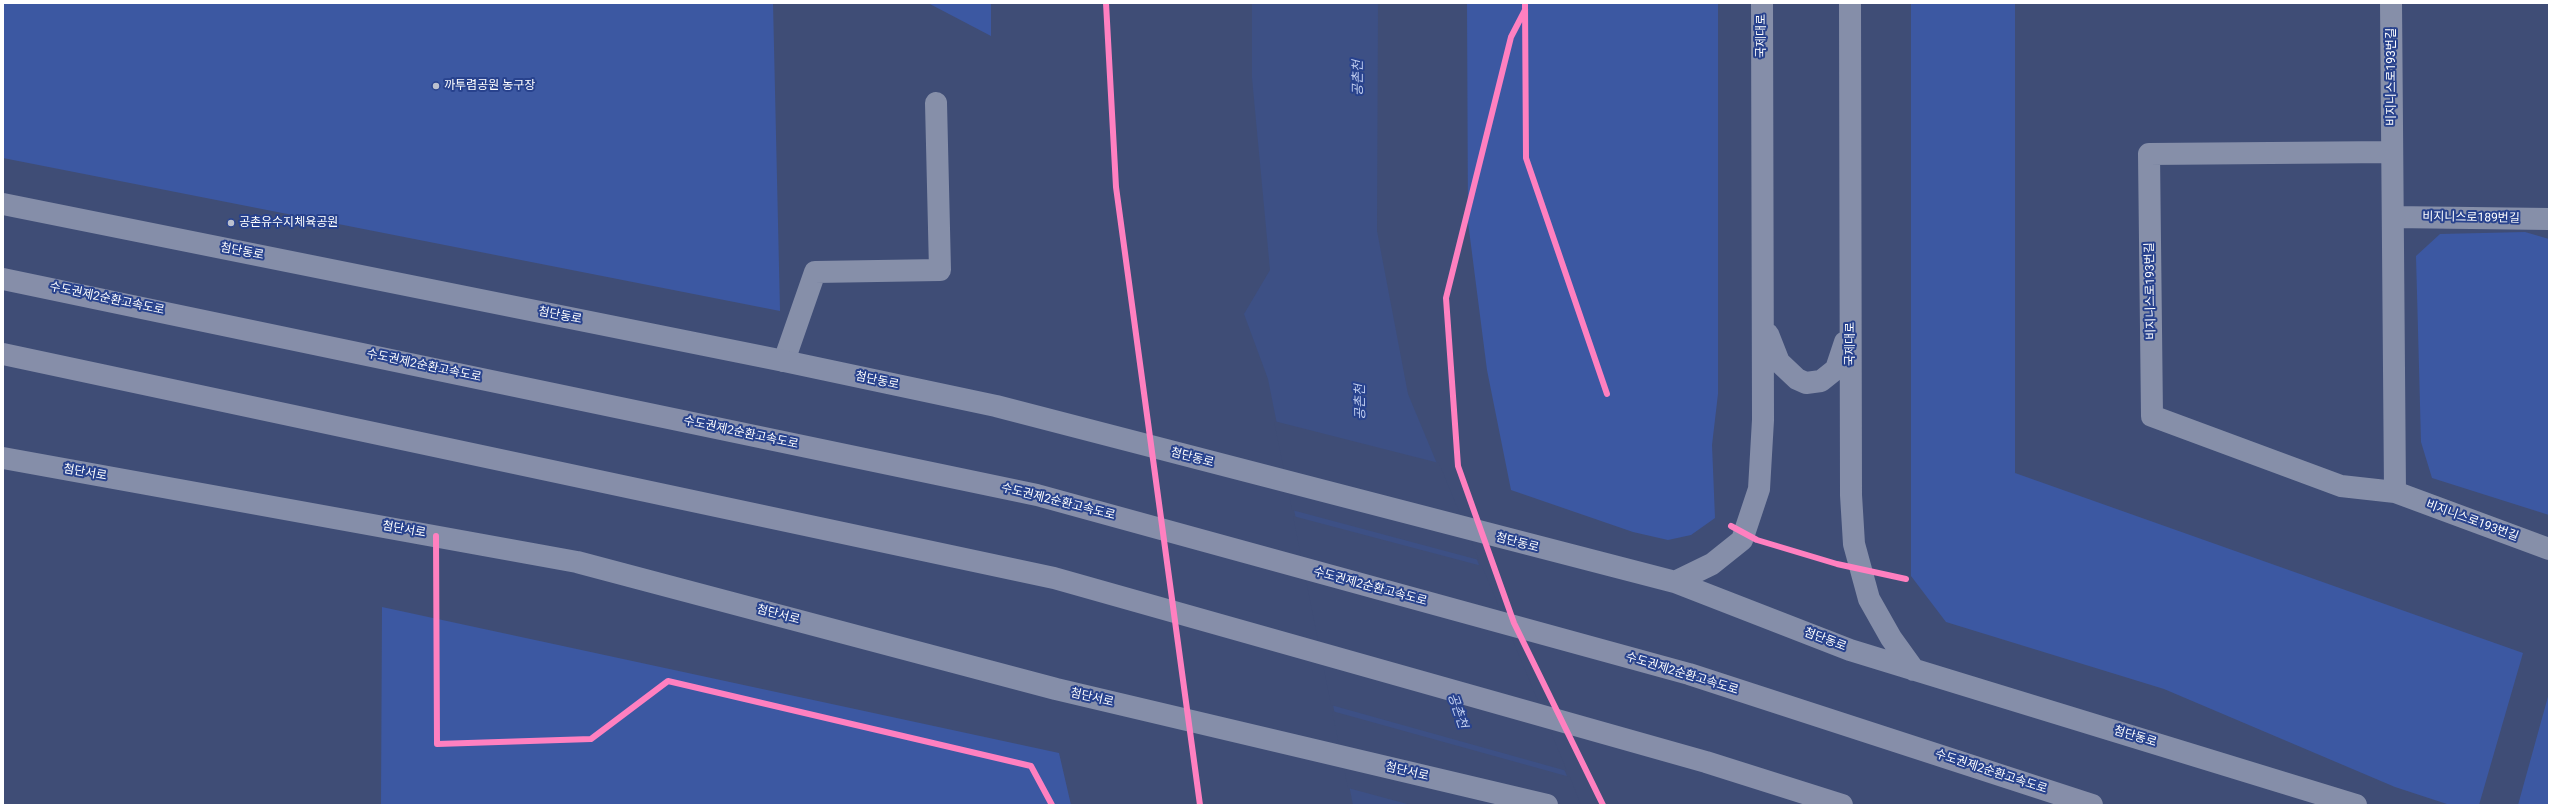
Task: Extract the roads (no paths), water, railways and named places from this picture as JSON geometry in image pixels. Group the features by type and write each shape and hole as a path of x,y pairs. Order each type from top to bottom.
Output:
{"highway":[{"name":"수도권제2순환고속도로","path":"3,279 1037,495 1689,674 2092,805"},
{"path":"3,354 1054,578 1706,762 1842,805"}],"main road":[{"name":"국제대로","path":"1675,582 1712,564 1742,540 1758,489 1763,420 1762,3"},
{"name":"국제대로","path":"1850,3 1851,313 1854,544 1869,599 1891,638 1914,670"},
{"name":"첨단동로","path":"3,204 784,360 996,406 1560,554 1675,582 1850,650 2356,805"},
{"path":"1763,320 1778,362 1797,379 1806,383 1821,381 1836,369 1845,345 1851,313"},
{"name":"첨단서로","path":"3,458 577,562 1056,689 1547,805"}],"street":[{"name":"비지니스로193번길","path":"2391,3 2394,492"},
{"path":"784,360 815,272 940,270 936,103"},
{"name":"비지니스로193번길","path":"2392,152 2149,154 2152,416 2341,486 2394,492 2549,549"},
{"name":"비지니스로189번길","path":"2393,217 2549,219"}],"water":[{"name":"공촌천","path":"1252,3 1378,3 1377,231 1408,394 1579,805 1353,805 1268,379 1244,314 1270,270 1252,78"}],"place":[{"name":"까투렴공원 농구장","path":"436,86"},
{"name":"공촌유수지체육공원","path":"231,223"}]}
